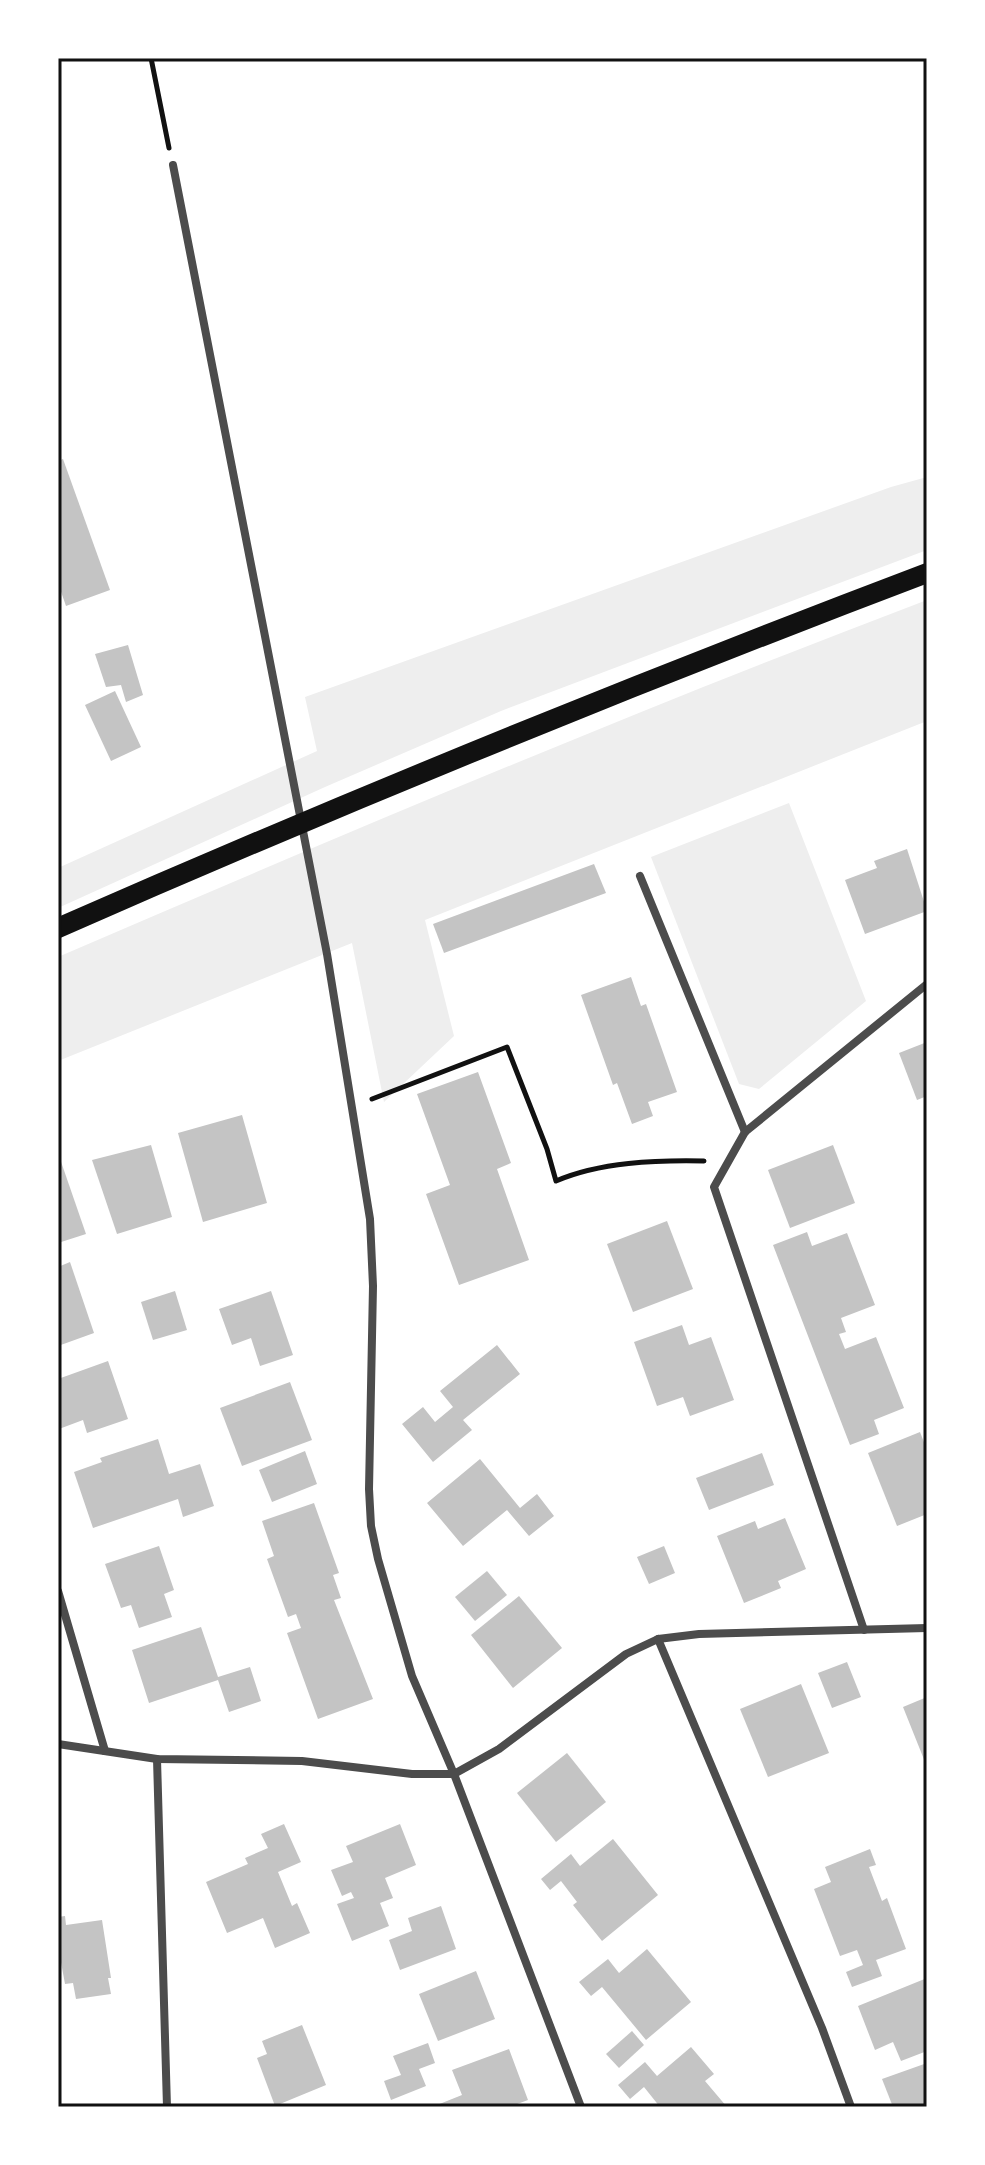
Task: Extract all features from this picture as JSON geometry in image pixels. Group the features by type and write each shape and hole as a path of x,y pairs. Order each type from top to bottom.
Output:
{"main road":[{"path":"58,928 493,742 927,573"}],"street":[{"path":"173,165 327,954 370,1219 373,1286 371,1526 412,1676 454,1774 581,2107"},
{"path":"640,876 745,1132"},
{"path":"864,1630 714,1187 745,1132 927,984"},
{"path":"58,1591 105,1751"},
{"path":"58,1744 157,1759 302,1761 412,1774 454,1774 499,1749 626,1654 658,1639 673,1635 927,1628"},
{"path":"658,1639 822,2028 851,2107"},
{"path":"157,1759 167,2107"}],"path":[{"path":"151,58 173,165"},
{"path":"352,1106 507,1047 547,1149 556,1181 577,1172 631,1164 729,1161"}],"shaded area":[{"path":"927,477 927,550 501,711 58,908 58,868 317,751 305,697 891,487"},
{"path":"927,600 927,721 425,920 454,1036 384,1102 352,943 58,1061 58,957 491,774"},
{"path":"789,803 866,1001 759,1089 739,1084 651,857"}],"building":[{"path":"63,459 110,590 66,606 58,583 58,461"},
{"path":"128,645 143,695 126,702 121,685 106,687 95,654"},
{"path":"115,691 141,747 111,761 85,705"},
{"path":"907,849 927,911 865,934 845,880 877,868 874,861"},
{"path":"594,864 606,893 444,953 433,924"},
{"path":"631,977 641,1006 646,1004 677,1092 648,1102 653,1116 632,1124 617,1083 613,1085 581,995"},
{"path":"927,1042 927,1096 917,1100 899,1053"},
{"path":"478,1072 511,1163 497,1169 529,1260 459,1285 426,1194 450,1185 417,1094"},
{"path":"242,1115 267,1203 203,1222 178,1133"},
{"path":"151,1145 172,1217 117,1234 92,1160"},
{"path":"833,1145 855,1203 790,1228 768,1170"},
{"path":"58,1153 86,1234 58,1243"},
{"path":"667,1221 693,1289 633,1312 607,1244"},
{"path":"807,1232 812,1246 847,1233 875,1305 841,1318 846,1332 839,1334 845,1349 876,1337 904,1408 874,1420 879,1434 850,1445 773,1245"},
{"path":"70,1262 94,1333 58,1346 58,1267"},
{"path":"175,1291 187,1330 153,1340 141,1302"},
{"path":"271,1291 293,1355 260,1366 251,1338 232,1345 219,1309"},
{"path":"682,1325 689,1345 711,1337 734,1400 690,1416 683,1397 657,1406 634,1342"},
{"path":"497,1345 520,1374 463,1420 472,1430 433,1462 402,1424 423,1407 435,1422 453,1407 440,1391"},
{"path":"108,1361 128,1419 87,1433 83,1420 59,1429 58,1379"},
{"path":"290,1382 312,1440 242,1466 220,1408"},
{"path":"920,1432 927,1450 927,1514 897,1526 868,1453"},
{"path":"158,1439 169,1474 200,1464 214,1506 183,1517 178,1499 93,1528 74,1472 102,1462 100,1458"},
{"path":"305,1451 317,1484 272,1502 259,1470"},
{"path":"762,1453 774,1485 709,1510 696,1478"},
{"path":"480,1459 520,1508 537,1494 554,1516 529,1536 507,1510 463,1546 427,1503"},
{"path":"314,1503 339,1573 333,1575 341,1598 334,1600 373,1699 318,1719 287,1633 301,1628 296,1614 288,1617 267,1559 274,1556 262,1521"},
{"path":"785,1518 806,1569 778,1581 781,1588 744,1603 717,1536 755,1521 758,1529"},
{"path":"159,1546 174,1590 164,1594 172,1617 139,1628 131,1605 121,1608 105,1564"},
{"path":"664,1546 675,1573 649,1584 637,1557"},
{"path":"487,1571 507,1595 475,1621 455,1597"},
{"path":"519,1596 562,1648 513,1688 471,1635"},
{"path":"201,1627 218,1677 250,1667 261,1701 229,1712 218,1680 149,1703 132,1650"},
{"path":"847,1662 861,1697 832,1708 818,1673"},
{"path":"801,1684 829,1753 768,1777 740,1709"},
{"path":"927,1697 927,1767 903,1707"},
{"path":"567,1753 606,1802 556,1842 517,1793"},
{"path":"284,1824 301,1862 278,1872 292,1906 297,1903 310,1933 275,1948 263,1918 227,1933 206,1882 248,1864 245,1858 268,1848 261,1834"},
{"path":"400,1824 416,1865 385,1878 393,1898 380,1903 389,1926 352,1941 337,1904 354,1898 351,1892 342,1896 331,1870 353,1862 346,1846"},
{"path":"613,1839 658,1895 602,1941 573,1905 577,1902 561,1881 550,1890 541,1879 571,1854 580,1866"},
{"path":"870,1849 876,1865 869,1867 882,1901 887,1898 906,1949 876,1960 882,1976 852,1987 846,1972 863,1965 857,1950 840,1956 814,1889 831,1882 825,1867"},
{"path":"441,1906 456,1949 400,1970 389,1940 412,1931 408,1918"},
{"path":"65,1916 66,1925 102,1920 111,1994 76,1999 73,1983 65,1984 58,1946 58,1917"},
{"path":"647,1949 691,2002 646,2040 602,1987 591,1996 579,1982 608,1959 619,1973"},
{"path":"476,1971 495,2019 438,2041 419,1994"},
{"path":"927,1978 927,2051 901,2061 893,2042 875,2050 858,2006"},
{"path":"302,2025 326,2085 275,2106 257,2058 267,2054 262,2041"},
{"path":"632,2031 644,2045 619,2068 606,2054"},
{"path":"428,2043 435,2063 419,2069 426,2086 391,2100 384,2081 401,2075 393,2056"},
{"path":"691,2047 714,2074 705,2081 727,2107 660,2107 644,2087 630,2099 618,2085 645,2062 657,2076"},
{"path":"509,2049 528,2100 509,2107 432,2107 462,2095 452,2070"},
{"path":"927,2063 927,2107 893,2107 882,2079"}]}
